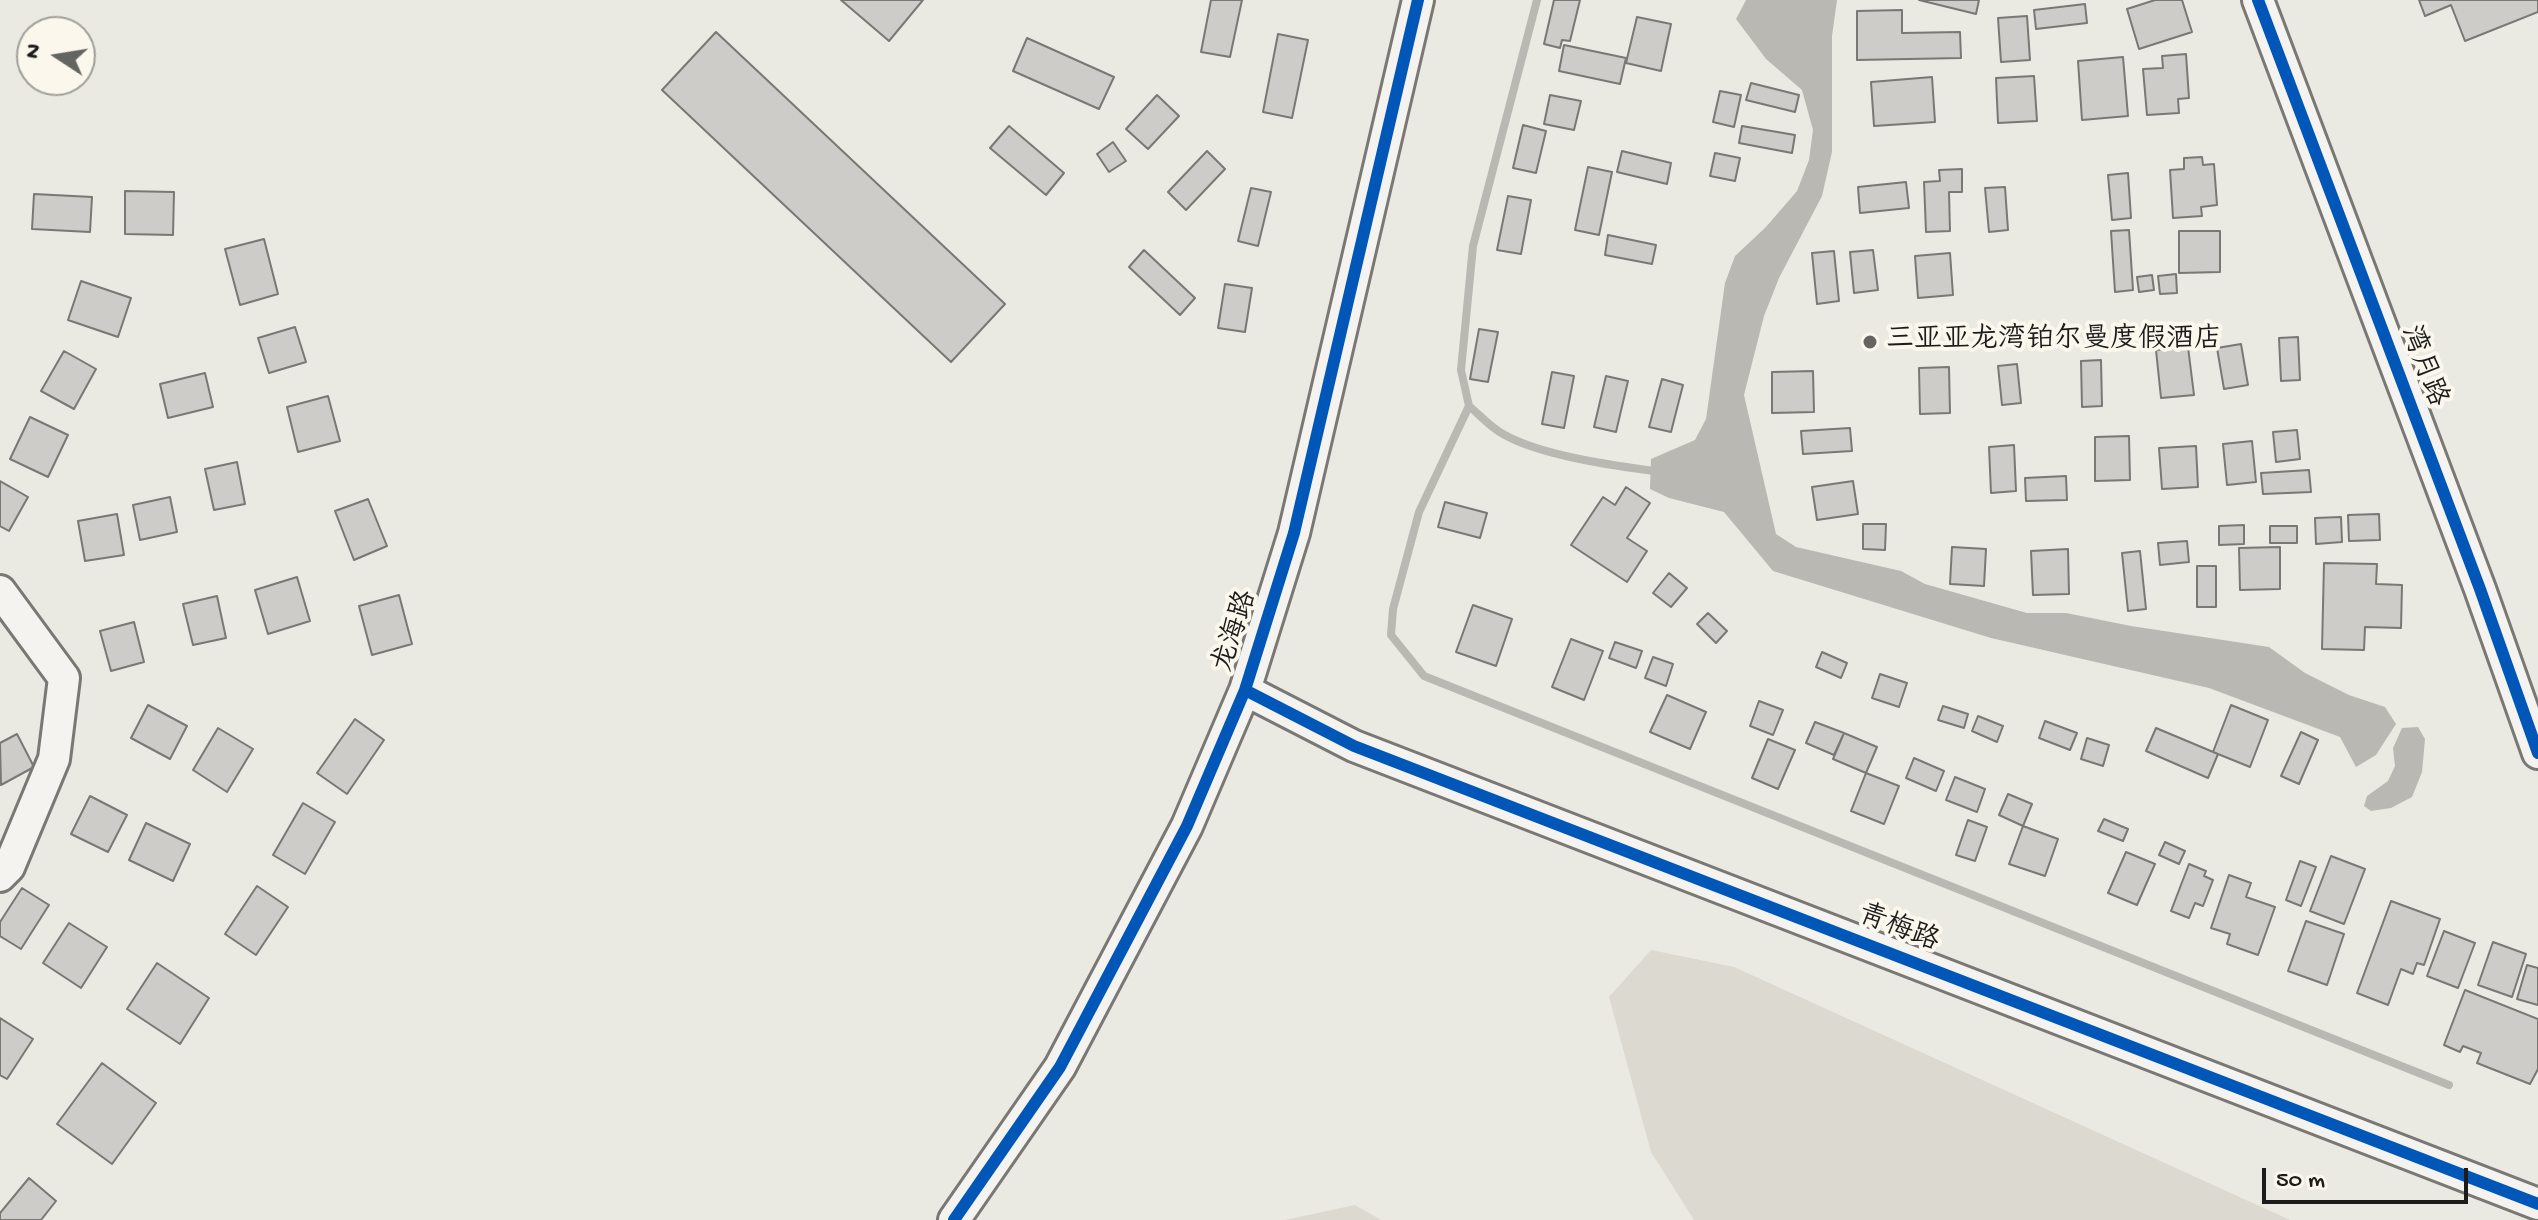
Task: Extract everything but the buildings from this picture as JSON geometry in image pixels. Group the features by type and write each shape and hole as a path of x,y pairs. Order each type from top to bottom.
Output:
{"street":[{"name":"龙海路","path":"954,1220 1060,1067 1187,826 1245,690 1294,533 1418,0"},
{"name":"湾月路","path":"2258,0 2480,589 2538,753"},
{"path":"0,591 64,678 54,759 9,867 0,876"},
{"name":"青梅路","path":"1245,690 1354,746 2538,1204"}],"shaded area":[{"path":"1746,0 1837,0 1832,36 1832,152 1822,196 1779,278 1764,316 1744,395 1776,534 1796,547 1901,571 1925,584 2027,613 2066,613 2269,647 2305,673 2349,695 2385,707 2396,724 2376,755 2356,767 2340,737 2209,688 1991,638 1773,571 1724,512 1669,498 1650,489 1651,459 1695,440 1706,419 1725,283 1735,256 1766,227 1797,191 1809,160 1813,130 1802,90 1766,59 1736,19"},
{"path":"2418,727 2425,739 2422,772 2412,797 2391,808 2371,811 2364,806 2367,796 2388,781 2395,766 2393,748 2402,728"},
{"path":"1651,950 1734,967 2290,1220 1694,1220 1651,1152 1609,997"},
{"path":"1355,1205 1381,1220 1285,1220"}],"waterway":[{"path":"1537,0 1473,246 1461,370 1469,406 1419,512 1393,609 1391,635 1424,676 2449,1085"},
{"path":"1469,406 1498,431 1519,442 1579,459 1661,472"}],"cycle path":[{"path":"954,1220 1060,1067 1187,826 1245,690 1294,533 1418,0"},
{"path":"2258,0 2480,589 2538,753"},
{"path":"1245,690 1354,746 2538,1204"}],"place":[{"name":"三亚亚龙湾铂尔曼度假酒店","path":"1870,342"}]}
